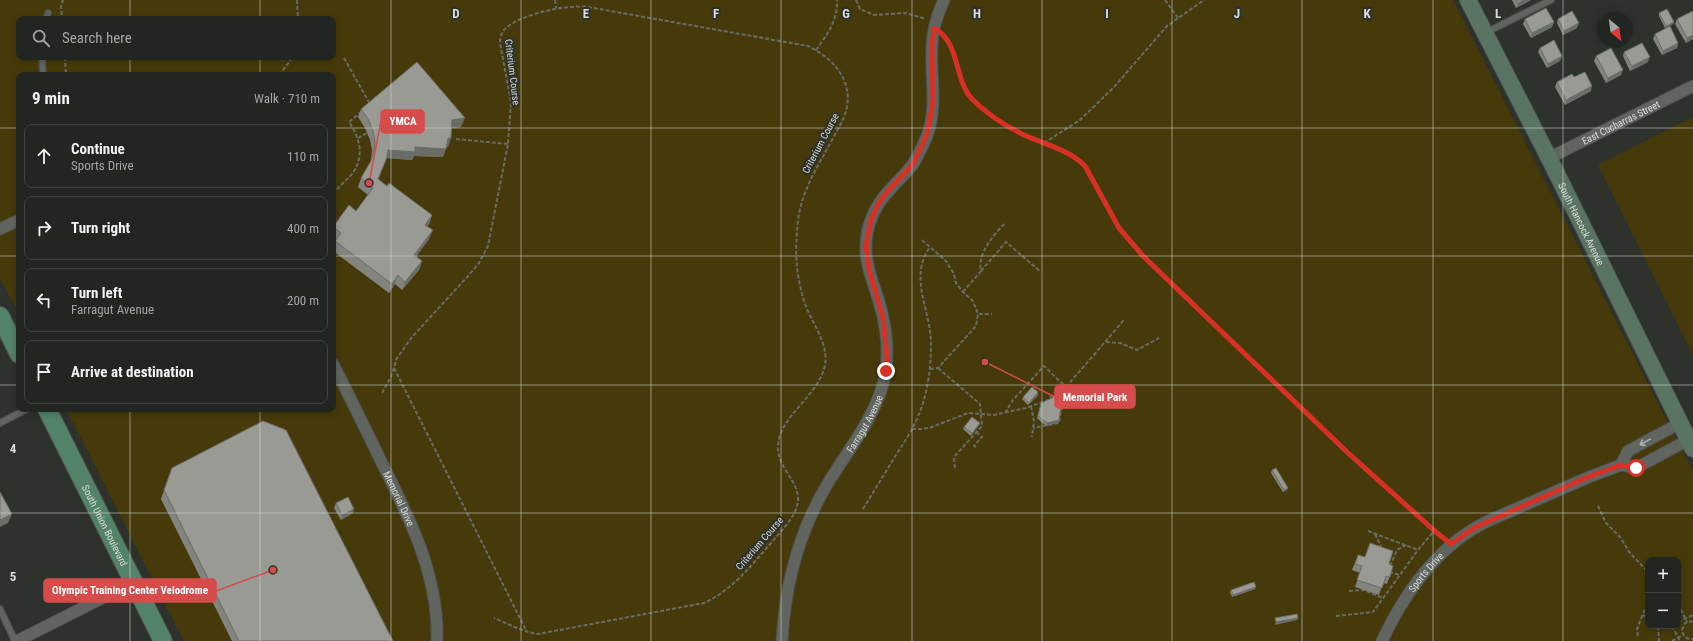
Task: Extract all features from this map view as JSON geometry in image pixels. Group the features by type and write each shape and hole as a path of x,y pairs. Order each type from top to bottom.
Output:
{"main road":[{"name":"South Hancock Avenue","path":"1468,0 1549,158 1691,445"},
{"path":"0,316 16,348"},
{"name":"South Union Boulevard","path":"49,412 163,641"}],"street":[{"name":"Farragut Avenue","path":"782,641 787,596 792,571 802,537 820,498 873,410 883,383 887,356 885,332 880,304 866,257 866,245 871,220 878,204 913,164 927,134 933,102 932,46 934,28 944,0"},
{"name":"East Cucharras Street","path":"1549,158 1693,86"},
{"path":"0,229 16,221"},
{"name":"Memorial Drive","path":"336,370 418,538 432,590 437,641"},
{"path":"1621,465 1628,451 1680,423"},
{"name":"Sports Drive","path":"1382,641 1390,624 1410,591 1434,560 1451,544 1474,528 1588,477 1621,465 1636,468 1691,445"},
{"path":"16,641 134,582"}],"lane":[{"path":"1485,33 1551,0"},
{"path":"42,60 43,72"},
{"path":"0,423 21,412"},
{"path":"0,609 16,641"}],"path":[{"path":"62,0 62,16"},
{"path":"297,0 298,16"},
{"path":"555,0 556,8"},
{"path":"816,50 831,30 837,0"},
{"path":"856,0 860,9 874,15 906,13 925,18 934,28 941,32 949,42 955,55 965,88 972,98 1000,122 1020,134 1068,152 1082,162 1119,228 1143,256 1347,452 1451,544"},
{"path":"1165,0 1178,18"},
{"path":"1044,143 1080,120 1114,87 1167,26 1204,0"},
{"name":"Criterium Course","path":"382,393 391,377 397,358 412,337 469,275 484,255 491,237 508,144 511,102 501,52 501,36 504,30 511,25 556,8 577,5 808,46 830,59 846,86 847,107 842,123 805,191 798,220 796,268 805,303 823,345 825,364 817,385 783,428 779,437 778,446 778,456 794,484 799,499 794,516 743,575 725,591 704,603 538,634 527,633 518,627 494,618"},
{"path":"336,190 353,173 360,157 358,138 349,122 370,104 344,58"},
{"path":"65,60 66,72"},
{"path":"281,72 291,60"},
{"path":"358,138 367,133"},
{"path":"456,139 508,144"},
{"path":"336,220 340,223"},
{"path":"981,271 980,265 989,241 1005,223"},
{"path":"922,240 946,261 954,274 956,283 973,301 978,314 976,326 938,368 930,369"},
{"path":"963,292 1006,242 1041,272"},
{"path":"863,509 912,429 923,404 930,369 931,341 926,305 919,280 920,267 924,255 930,247"},
{"path":"978,314 992,314"},
{"path":"1066,387 1124,320"},
{"path":"1106,342 1120,343 1137,350 1159,338"},
{"path":"1005,413 1013,400 1044,366 1076,396 1061,410 1059,423 1033,428"},
{"path":"393,367 527,633"},
{"path":"938,368 980,404 982,426 954,457 955,470"},
{"path":"912,429 932,427 968,413 1005,413 1031,406 1048,400 1063,383"},
{"path":"1031,406 1034,421 1032,437"},
{"path":"976,432 982,438 974,446 976,447"},
{"path":"1598,506 1606,523 1620,537 1630,553 1645,569"},
{"path":"1336,616 1373,612 1434,530"},
{"path":"1368,531 1418,550"},
{"path":"1374,533 1381,546 1380,551"},
{"path":"1400,575 1389,572 1393,557 1397,550 1407,545"},
{"path":"1349,591 1364,590 1383,598"},
{"path":"1638,636 1637,629 1645,609"},
{"path":"1681,609 1687,622"},
{"path":"1681,620 1693,614"},
{"path":"1693,621 1687,622 1682,628 1683,635 1687,638 1693,639"},
{"path":"1658,629 1659,641"},
{"path":"1674,629 1680,641"},
{"path":"1672,641 1683,635"}],"shaded area":[{"path":"0,0 1453,0 1693,472 1693,641 184,641 68,412 336,412 336,72 16,72 16,309 0,278"},
{"path":"1693,117 1693,355 1598,165"}],"building":[{"path":"1516,0 1524,0 1518,3"},
{"path":"1546,8 1554,22 1532,33 1525,19"},
{"path":"1667,9 1674,22 1666,26 1659,13"},
{"path":"1572,11 1579,23 1564,31 1558,19"},
{"path":"1693,11 1693,35 1687,38 1677,19"},
{"path":"1670,26 1678,43 1663,51 1655,34"},
{"path":"1554,40 1562,56 1548,64 1540,48"},
{"path":"1642,43 1650,57 1632,66 1624,52"},
{"path":"1611,48 1623,70 1608,78 1596,56"},
{"path":"417,62 465,118 452,120 451,138 448,138 446,149 415,147 415,152 388,150 387,157 378,179 387,186 389,183 432,215 425,225 433,230 414,255 422,261 405,282 398,275 392,284 336,242 341,233 336,229 336,223 349,205 356,211 373,188 361,178 371,161 375,141 368,119 361,109"},
{"path":"1585,72 1592,86 1566,100 1557,82 1572,74 1574,77"},
{"path":"1063,386 1072,394 1061,406 1059,420 1047,423 1038,416 1041,403 1052,398"},
{"path":"1032,387 1038,392 1029,403 1023,397"},
{"path":"972,417 980,423 972,433 964,427"},
{"path":"263,421 286,430 393,641 239,641 164,490 172,468"},
{"path":"1276,468 1288,488 1284,490 1272,470"},
{"path":"0,492 12,514 0,520"},
{"path":"348,497 354,509 342,515 336,503"},
{"path":"1370,543 1393,551 1389,564 1393,566 1390,577 1386,576 1382,588 1357,580 1362,566 1355,564 1358,555 1365,557"},
{"path":"1254,582 1256,587 1233,595 1231,590"},
{"path":"1297,614 1298,618 1276,622 1275,618"}],"place":[{"name":"YMCA","path":"369,183"},
{"name":"Memorial Park","path":"985,362"},
{"name":"Olympic Training Center Velodrome","path":"273,570"}],"route":[{"path":"886,371 887,356 885,332 880,304 866,257 867,233 878,204 913,164 927,134 933,102 932,46 934,28 941,32 949,42 955,55 965,88 972,98 990,115 1020,134 1068,152 1078,158 1085,166 1119,228 1143,256 1347,452 1451,544 1474,528 1488,521 1588,477 1621,465 1636,468"}]}
